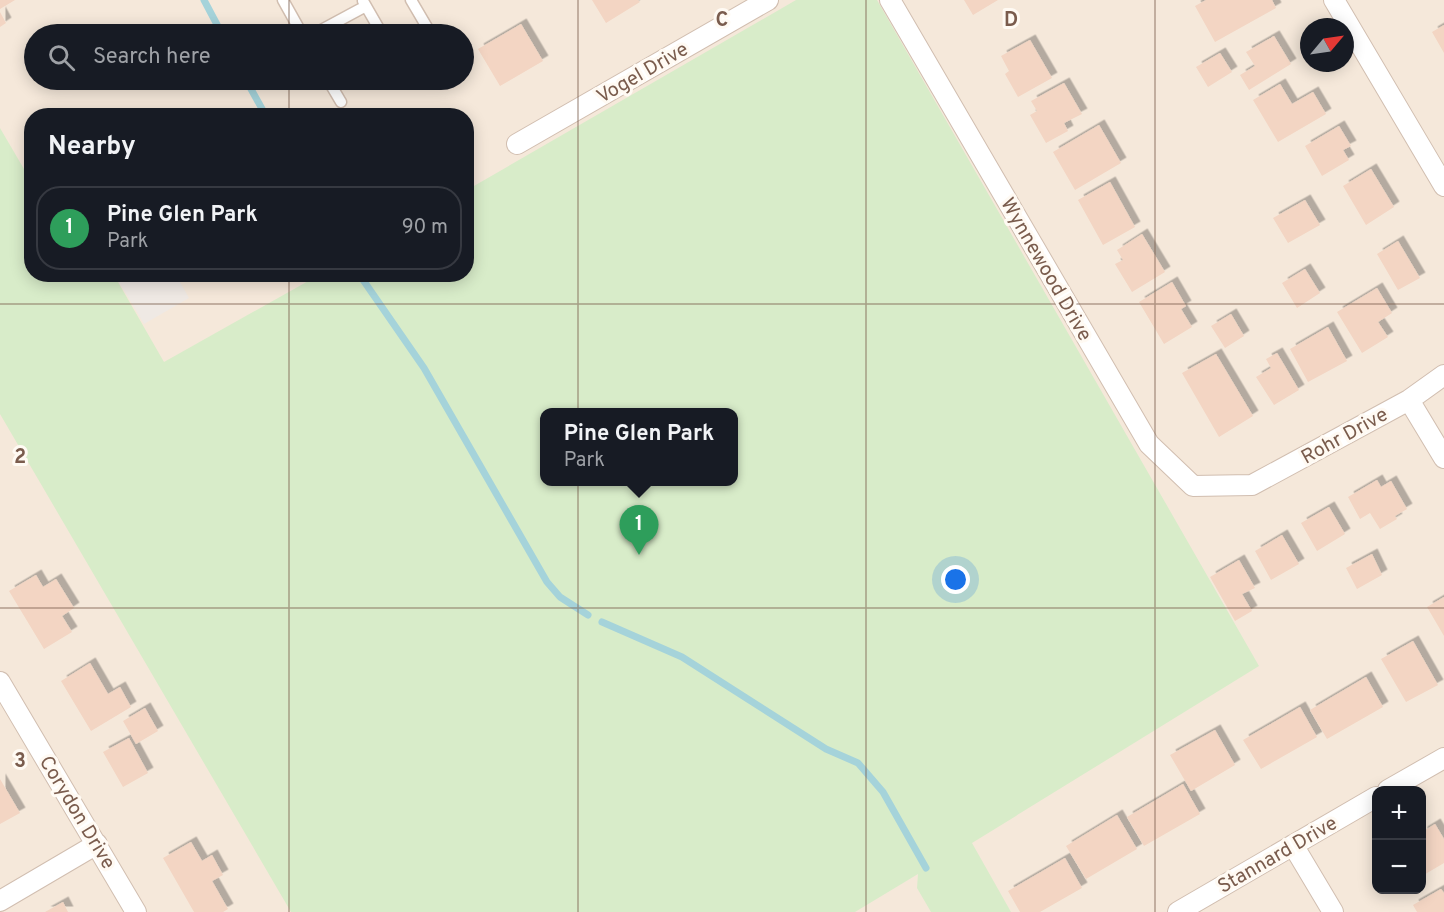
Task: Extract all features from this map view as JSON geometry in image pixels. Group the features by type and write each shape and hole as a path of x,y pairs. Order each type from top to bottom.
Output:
{"street":[{"name":"Vogel Drive","path":"517,144 768,0"},
{"name":"Wynnewood Drive","path":"890,0 1149,444 1193,486 1241,486"},
{"path":"1334,0 1444,186"},
{"name":"Rohr Drive","path":"1241,486 1252,485 1409,400 1444,375"},
{"path":"1409,400 1444,458"},
{"name":"Corydon Drive","path":"0,682 136,912"},
{"path":"1395,786 1444,758"},
{"name":"Stannard Drive","path":"1178,912 1372,800"},
{"path":"0,901 97,844"},
{"path":"1293,845 1333,912"}],"lane":[{"path":"283,0 296,24"},
{"path":"411,0 425,24"},
{"path":"330,24 364,3 376,24"},
{"path":"334,90 341,102"}],"shaded area":[{"path":"0,0 1444,0 1444,912 0,912"},
{"path":"119,282 180,282 189,298 144,324"}],"green space":[{"path":"796,0 877,0 1259,666 972,843 1011,912 931,912 917,888 918,874 855,912 291,912 0,414 0,128 24,169 24,282 118,282 164,362 307,282 474,282 474,186"}],"building":[{"path":"0,0 15,0 0,9"},
{"path":"592,0 638,0 640,2 606,23"},
{"path":"964,0 998,0 973,15"},
{"path":"1206,0 1272,0 1276,8 1215,42 1195,6"},
{"path":"0,12 6,23 0,27"},
{"path":"521,24 543,61 500,86 478,49"},
{"path":"1444,25 1444,53 1432,32"},
{"path":"1274,36 1291,64 1249,90 1240,75 1255,66 1246,52"},
{"path":"1030,40 1052,78 1018,97 1005,74 1009,71 1001,56"},
{"path":"1220,53 1232,72 1208,87 1196,67"},
{"path":"1064,83 1082,114 1064,123 1068,131 1046,143 1030,115 1037,111 1031,101"},
{"path":"1280,84 1292,104 1313,92 1326,114 1278,142 1253,100"},
{"path":"1099,125 1121,163 1075,190 1053,152"},
{"path":"1339,126 1351,146 1343,150 1349,160 1322,176 1305,146"},
{"path":"1371,169 1394,207 1366,225 1343,186"},
{"path":"1110,182 1135,227 1103,245 1078,200"},
{"path":"1305,200 1320,225 1288,243 1273,218"},
{"path":"1142,234 1165,272 1132,292 1115,264 1123,260 1117,250"},
{"path":"1398,241 1420,278 1398,290 1377,254"},
{"path":"1305,269 1320,293 1297,308 1282,283"},
{"path":"1172,282 1186,306 1181,309 1192,327 1164,344 1139,302"},
{"path":"1377,288 1392,313 1378,322 1388,337 1362,353 1337,312"},
{"path":"1231,314 1244,336 1225,348 1211,326"},
{"path":"1328,327 1347,361 1308,382 1290,349"},
{"path":"1277,353 1299,390 1274,405 1256,377 1271,368 1266,359"},
{"path":"1216,354 1253,416 1219,437 1182,373"},
{"path":"1377,480 1381,487 1391,481 1407,509 1395,516 1397,519 1380,529 1370,513 1360,519 1348,497"},
{"path":"1329,507 1345,534 1317,551 1301,523"},
{"path":"1282,535 1299,564 1271,580 1255,551"},
{"path":"1372,554 1382,575 1357,589 1346,568"},
{"path":"1239,560 1255,588 1242,594 1252,611 1235,621 1210,577"},
{"path":"36,575 43,587 56,579 74,608 62,616 72,632 44,649 9,591"},
{"path":"1444,597 1444,636 1427,607"},
{"path":"1413,641 1438,685 1406,702 1381,659"},
{"path":"90,663 108,694 120,687 131,707 91,731 61,681"},
{"path":"1366,677 1383,707 1327,739 1310,710"},
{"path":"1300,707 1317,737 1261,769 1243,740"},
{"path":"145,708 158,731 136,744 123,721"},
{"path":"1215,730 1235,765 1191,791 1170,755"},
{"path":"129,738 148,773 123,787 103,752"},
{"path":"0,779 20,813 0,824"},
{"path":"1183,784 1200,814 1144,846 1127,817"},
{"path":"1117,815 1137,849 1086,879 1066,846"},
{"path":"1435,824 1444,839 1444,863 1426,874 1426,840 1426,830"},
{"path":"191,842 202,861 212,855 223,875 212,881 228,909 223,912 194,912 163,858"},
{"path":"1065,858 1082,888 1040,912 1020,912 1008,891"},
{"path":"1441,889 1444,893 1444,912 1417,912 1413,905"},
{"path":"63,902 68,912 45,912"}],"waterway":[{"path":"204,0 217,24"},
{"path":"252,90 262,108"},
{"path":"365,282 424,368 547,582 560,597 588,615"},
{"path":"602,622 682,657 826,749 858,763 883,792 926,868"}],"place":[{"name":"Pine Glen Park","path":"639,555"}]}
